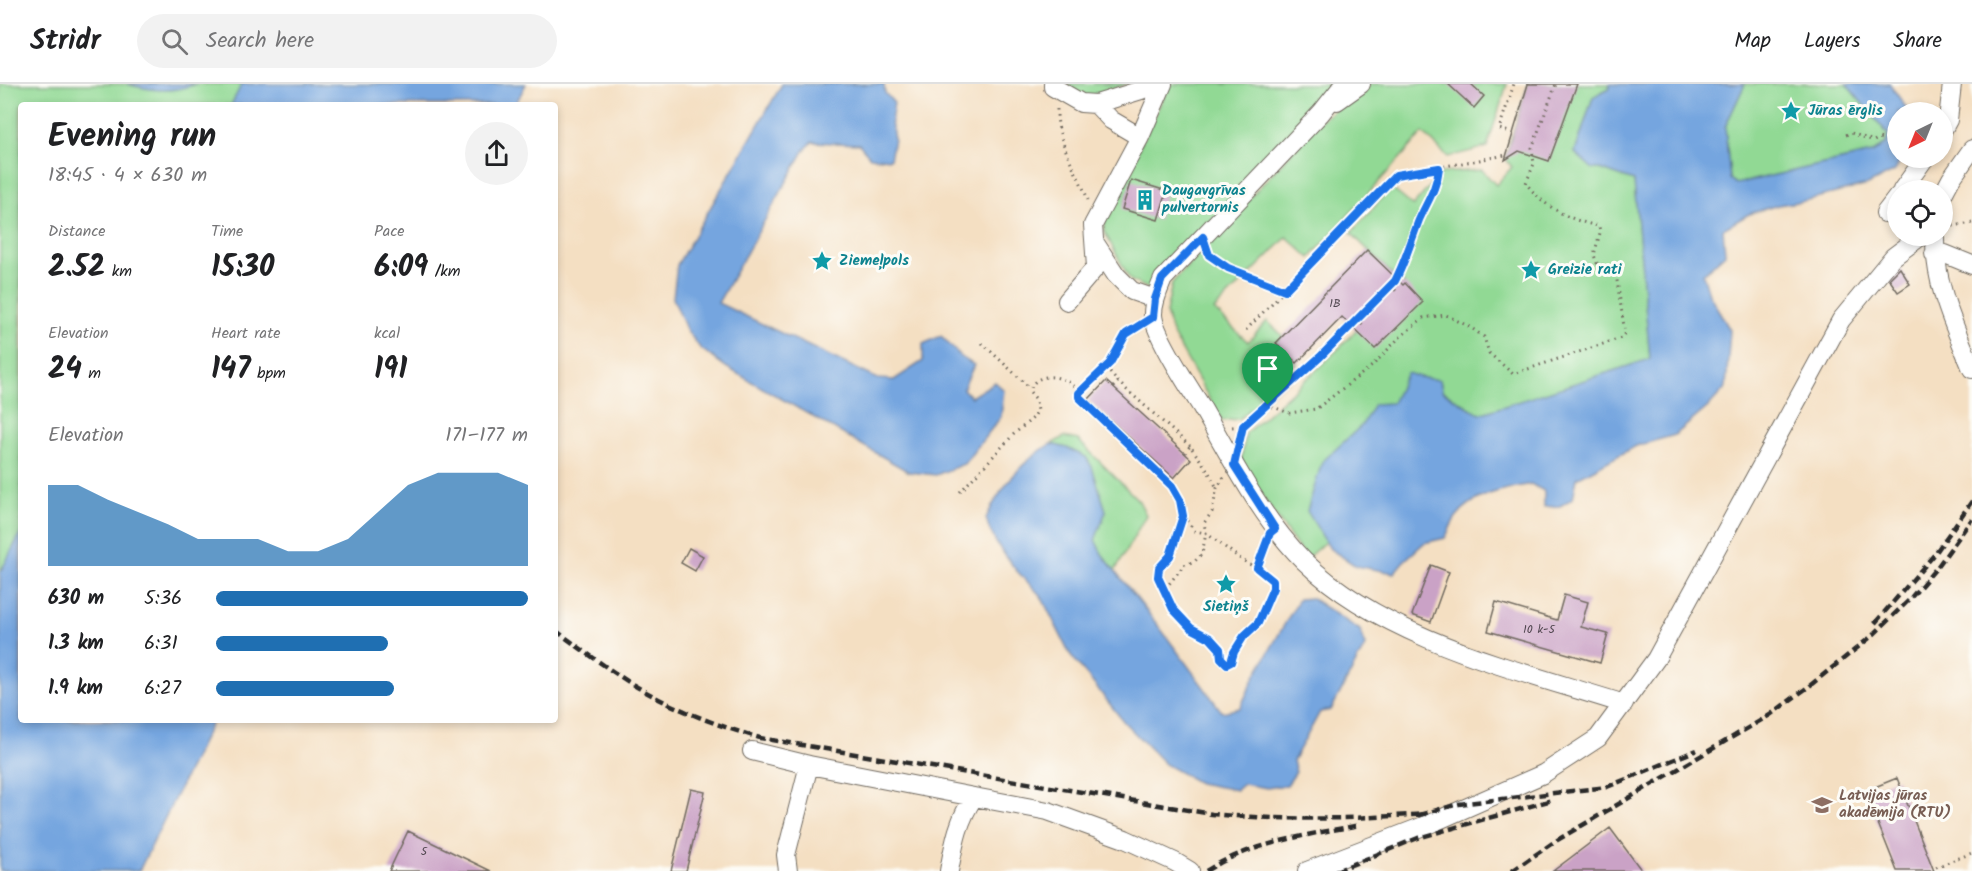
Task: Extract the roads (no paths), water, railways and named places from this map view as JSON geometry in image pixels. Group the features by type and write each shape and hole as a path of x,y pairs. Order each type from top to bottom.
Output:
{"street":[{"path":"1053,86 1081,103 1096,104 1162,84"},
{"path":"1067,301 1096,267 1093,233 1140,137 1162,84"},
{"path":"1344,84 1321,113 1162,279 1154,308 1168,351 1234,465 1275,529 1304,561 1346,596 1389,621 1471,655 1624,704"},
{"path":"1321,113 1360,84"},
{"path":"1950,102 1952,84"},
{"path":"1096,104 1111,120 1140,137"},
{"path":"1950,180 1972,149"},
{"path":"1093,233 1116,275 1154,308"},
{"path":"1307,871 1434,822 1542,774 1598,738 1656,659 1841,320 1893,256 1907,246"},
{"path":"1934,246 1936,272 1943,297 1972,369"},
{"path":"1935,246 1945,254 1972,265"},
{"path":"752,751 809,765 1048,811 1125,839 1190,871"},
{"path":"788,871 786,855 809,765"},
{"path":"949,871 956,833 964,812 974,797"}],"water":[{"path":"127,84 196,84 162,90"},
{"path":"242,84 526,84 517,102 233,102"},
{"path":"782,84 884,84 885,93 894,103 891,122 894,139 890,159 870,157 859,144 812,142 804,151 718,303 878,379 894,380 923,361 923,344 941,336 961,357 974,365 963,389 971,397 995,382 1004,390 1001,417 964,464 936,475 909,472 726,367 700,348 686,329 673,298 677,265"},
{"path":"1609,84 1745,84 1725,127 1730,179 1736,184 1872,153 1886,144 1887,139 1887,168 1897,168 1868,185 1778,205 1749,214 1723,229 1725,254 1703,274 1709,294 1730,330 1726,387 1708,407 1675,435 1636,446 1577,478 1573,498 1560,506 1544,507 1544,491 1531,484 1500,491 1472,502 1455,518 1445,538 1424,543 1394,573 1356,566 1330,549 1307,511 1322,462 1362,425 1374,404 1392,403 1407,373 1440,380 1442,391 1480,414 1650,359 1634,181 1600,169 1593,169 1575,153 1593,97 1609,88"},
{"path":"1846,84 1890,84 1902,102 1887,102 1887,133"},
{"path":"1051,444 1067,448 1086,457 1092,467 1106,511 1095,540 1102,554 1222,712 1240,708 1255,676 1299,599 1311,598 1360,630 1365,646 1331,710 1320,712 1293,761 1296,772 1287,785 1267,788 1243,784 1236,790 1199,783 1165,764 1124,722 1070,654 1041,596 1016,570 997,544 986,518 1013,476 1031,458"},
{"path":"18,538 18,723 212,723 139,871 0,871 0,573"}],"railway":[{"path":"1875,623 1934,555 1972,501"},
{"path":"1512,871 1554,842 1770,715 1808,687 1872,636 1908,601 1938,566 1972,519"},
{"path":"558,632 647,693 694,715 760,738 1212,814 1266,818 1426,814"},
{"path":"1419,815 1459,804 1607,787 1697,750"},
{"path":"1336,871 1418,838 1552,800"},
{"path":"1206,871 1240,854 1280,841 1360,825"}],"place":[{"name":"Jūras ērglis","path":"1791,111"},
{"name":"Daugavgrīvas pulvertornis","path":"1145,200"},
{"name":"Ziemeļpols","path":"822,261"},
{"name":"Greizie rati","path":"1531,270"},
{"name":"Sietiņš","path":"1226,584"},
{"name":"Latvijas jūras akadēmija (RTU)","path":"1822,805"}]}
